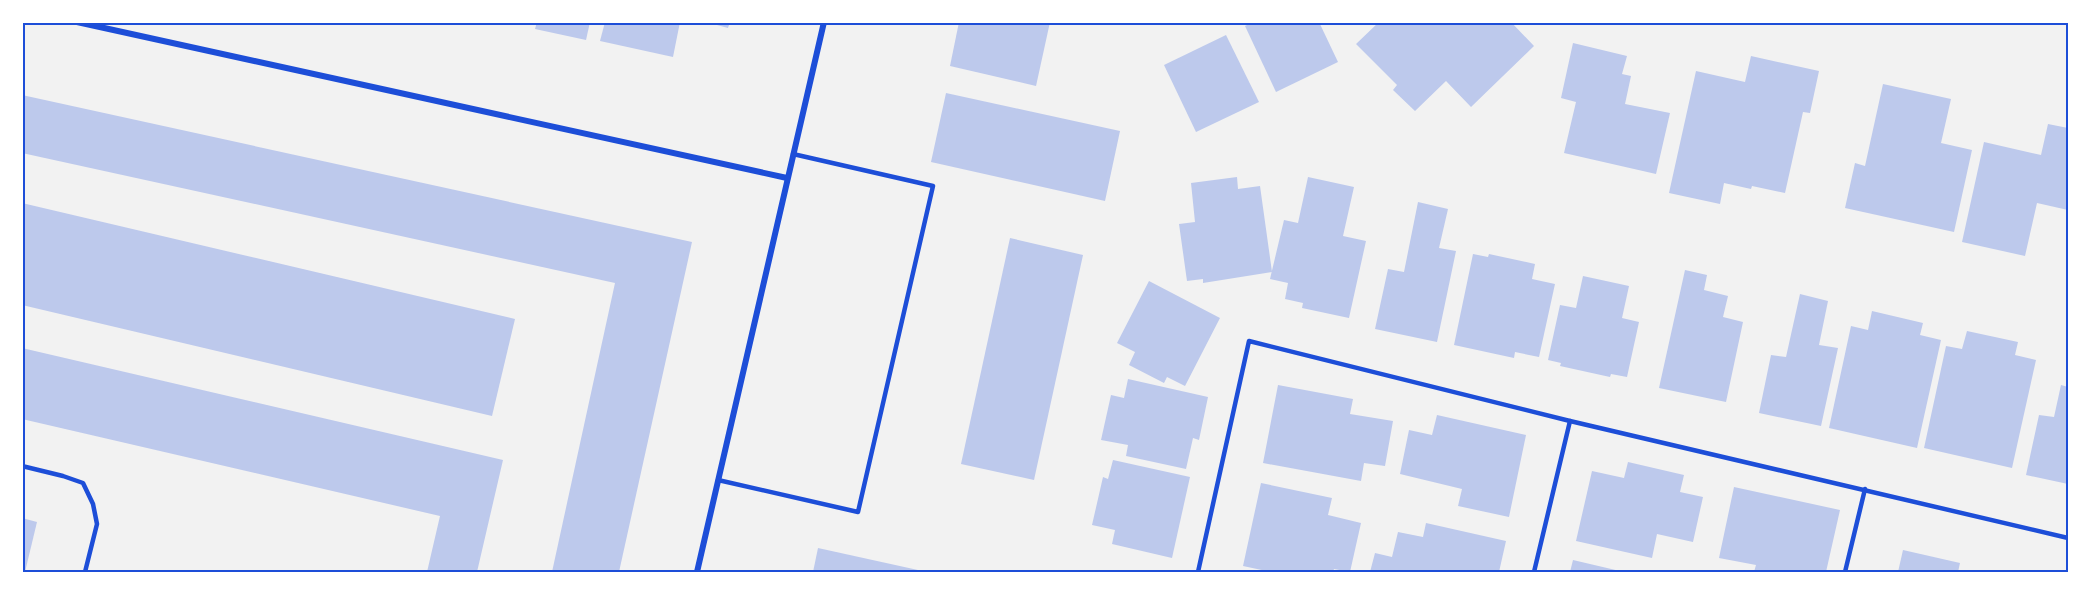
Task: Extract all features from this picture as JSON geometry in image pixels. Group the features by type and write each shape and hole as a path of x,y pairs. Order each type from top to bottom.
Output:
{"street":[{"path":"77,22 787,178"},
{"path":"697,573 824,22"}],"lane":[{"path":"718,480 858,512 933,186 793,154"},
{"path":"1198,573 1250,341 1570,421 2068,538"},
{"path":"1534,573 1570,421"},
{"path":"22,466 83,483 93,504 97,524 85,573"},
{"path":"1845,573 1865,489"}],"building":[{"path":"537,22 590,22 586,40 535,29"},
{"path":"605,22 680,22 673,57 600,41"},
{"path":"706,22 730,22 728,28"},
{"path":"959,22 1050,22 1036,86 950,66"},
{"path":"1253,22 1319,22 1338,62 1276,92 1245,26"},
{"path":"1379,22 1511,22 1534,46 1471,107 1446,81 1415,111 1393,90 1397,85 1356,44"},
{"path":"1226,35 1259,102 1196,132 1164,65"},
{"path":"1573,43 1627,56 1622,74 1631,76 1625,104 1670,113 1656,174 1564,153 1576,102 1561,98"},
{"path":"1751,56 1819,71 1810,113 1803,112 1785,193 1724,183 1720,204 1669,193 1696,71 1745,82"},
{"path":"1883,84 1951,99 1941,143 1972,150 1954,232 1845,208 1855,163 1865,166"},
{"path":"946,93 1120,131 1105,201 931,162"},
{"path":"22,95 692,242 619,572 552,572 615,283 22,153"},
{"path":"2048,124 2068,128 2068,210 2037,203 2025,256 1962,242 1984,142 2041,155"},
{"path":"1237,177 1238,189 1260,186 1272,272 1203,283 1203,279 1187,281 1179,224 1195,222 1191,183"},
{"path":"1308,177 1354,187 1343,236 1366,241 1349,318 1302,308 1303,303 1285,299 1288,283 1270,279 1284,220 1298,223"},
{"path":"1418,202 1448,209 1439,248 1456,251 1437,342 1375,329 1388,269 1404,272"},
{"path":"22,203 515,319 492,416 22,305"},
{"path":"1010,238 1083,255 1034,480 961,464"},
{"path":"1473,254 1488,257 1489,254 1535,264 1532,279 1555,284 1539,357 1515,352 1514,358 1454,345"},
{"path":"1685,270 1707,275 1704,290 1728,296 1723,317 1743,322 1726,402 1659,388"},
{"path":"1583,276 1629,286 1622,318 1639,322 1627,377 1611,374 1610,377 1560,366 1561,363 1548,360 1560,305 1576,308"},
{"path":"1149,281 1220,318 1185,386 1167,377 1164,383 1129,365 1135,352 1117,343"},
{"path":"1800,294 1828,301 1819,345 1838,348 1821,426 1759,413 1771,355 1786,357"},
{"path":"1872,311 1923,323 1920,335 1941,340 1917,448 1829,428 1851,326 1868,330"},
{"path":"1967,331 2018,342 2015,355 2036,360 2012,468 1924,448 1946,346 1962,349"},
{"path":"22,348 503,460 477,572 427,572 440,516 22,419"},
{"path":"1128,379 1208,397 1199,440 1193,438 1186,469 1126,456 1128,445 1101,440 1111,395 1124,398"},
{"path":"1278,385 1353,399 1350,414 1393,421 1385,466 1364,463 1361,481 1263,463"},
{"path":"2061,385 2068,387 2068,484 2026,475 2039,415 2054,417"},
{"path":"1437,415 1526,435 1509,517 1458,506 1462,489 1400,474 1409,430 1432,435"},
{"path":"1113,460 1190,477 1172,558 1112,544 1115,530 1092,525 1103,477 1108,479"},
{"path":"1628,462 1684,475 1680,492 1703,497 1693,542 1657,534 1652,558 1576,541 1592,471 1624,478"},
{"path":"1261,483 1332,498 1328,515 1361,523 1350,572 1334,569 1333,572 1271,572 1243,566"},
{"path":"1734,487 1840,510 1826,572 1754,572 1756,565 1719,558"},
{"path":"22,518 37,522 25,572 22,572"},
{"path":"1426,523 1506,541 1499,572 1370,572 1375,553 1392,557 1398,532 1423,537"},
{"path":"818,548 927,572 813,572"},
{"path":"1903,550 1960,563 1958,572 1898,572"},
{"path":"1573,560 1624,572 1570,572"}]}
